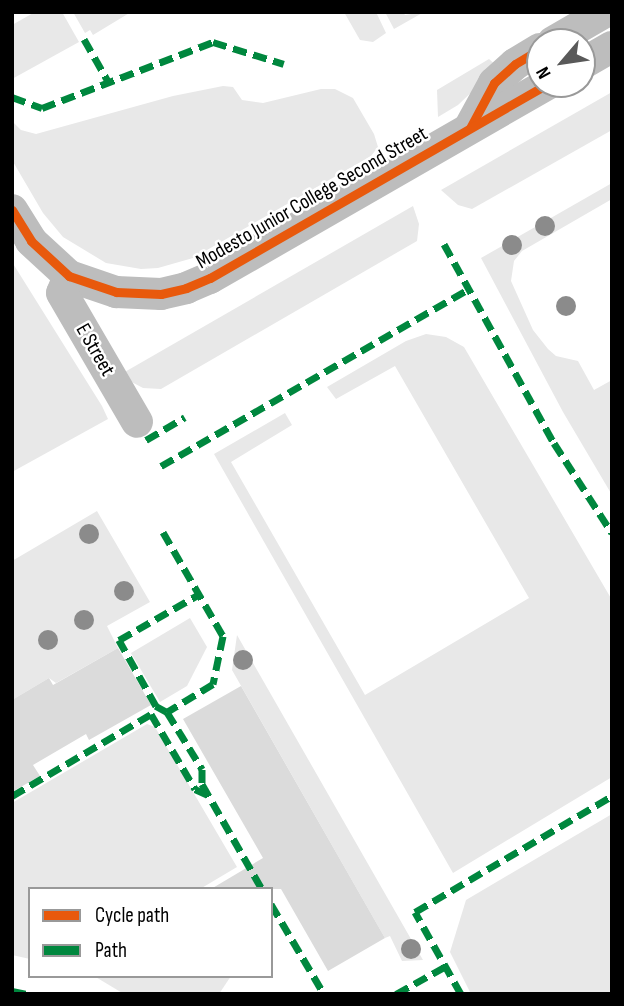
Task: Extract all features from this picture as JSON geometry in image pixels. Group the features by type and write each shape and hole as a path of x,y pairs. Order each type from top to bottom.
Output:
{"street":[{"path":"577,28 605,12"},
{"path":"596,56 612,47"},
{"path":"470,128 494,83 526,58"},
{"name":"Modesto Junior College Second Street","path":"75,278 97,288 137,294 186,288 209,278 526,96"},
{"path":"12,210 31,241 75,278"},
{"name":"E Street","path":"75,278 62,293 136,422"}],"shaded area":[{"path":"35,12 62,12 79,42 12,79 12,25"},
{"path":"73,12 131,12 93,35 90,30 85,33"},
{"path":"344,12 376,12 386,33 373,42 360,40"},
{"path":"385,12 403,12 405,15 424,12 394,29"},
{"path":"489,59 498,67 458,105 438,117 437,90"},
{"path":"223,86 233,87 242,100 263,103 321,89 335,89 353,98 374,134 378,147 371,156 193,258 158,268 141,269 106,263 63,237 43,213 12,160 12,121 21,130 36,134 173,96"},
{"path":"612,92 612,130 472,209 458,205 441,190"},
{"path":"612,183 612,199 522,251 514,261 511,281 533,330 548,349 556,356 578,361 594,390 612,380 612,495 563,412 481,258"},
{"path":"413,206 419,224 417,241 161,389 143,388 126,379 123,373"},
{"path":"12,262 108,419 12,472"},
{"path":"426,334 446,337 464,347 612,600 612,777 453,873 214,454 285,413 292,425 231,462 365,695 529,598 395,366 336,399 327,387 406,341"},
{"path":"97,511 150,602 107,626 118,648 56,683 49,678 12,700 12,561"},
{"path":"190,618 207,647 187,686 160,702 131,653"},
{"path":"237,635 423,960 402,961 390,936 385,938 232,670"},
{"path":"147,724 155,727 237,867 203,887 28,887 28,959 12,955 12,803"},
{"path":"612,814 612,994 471,994 450,952 466,900"},
{"path":"97,978 230,978 219,994 124,994"}],"building":[{"path":"118,648 151,705 89,740 86,734 33,765 40,776 12,792 12,700 49,678 53,685"},
{"path":"241,686 385,938 328,971 281,889 214,887 263,858 183,719"}],"marked path":[{"path":"84,39 108,81"},
{"path":"12,97 42,108 213,42 284,64"},
{"path":"444,244 554,443 612,533"},
{"path":"161,466 469,289"},
{"path":"146,440 185,417"},
{"path":"163,532 223,636 213,684 167,712 202,769 202,784 261,887"},
{"path":"167,712 156,706 119,640 198,595"},
{"path":"12,796 151,714 195,789 208,795"},
{"path":"461,994 415,912 612,796"},
{"path":"273,907 324,994"},
{"path":"396,994 446,966"},
{"path":"12,991 27,994"}],"cycle path":[{"path":"470,128 494,83 526,57"},
{"path":"12,210 31,241 69,276 116,292 161,294 210,278 526,96"}]}
